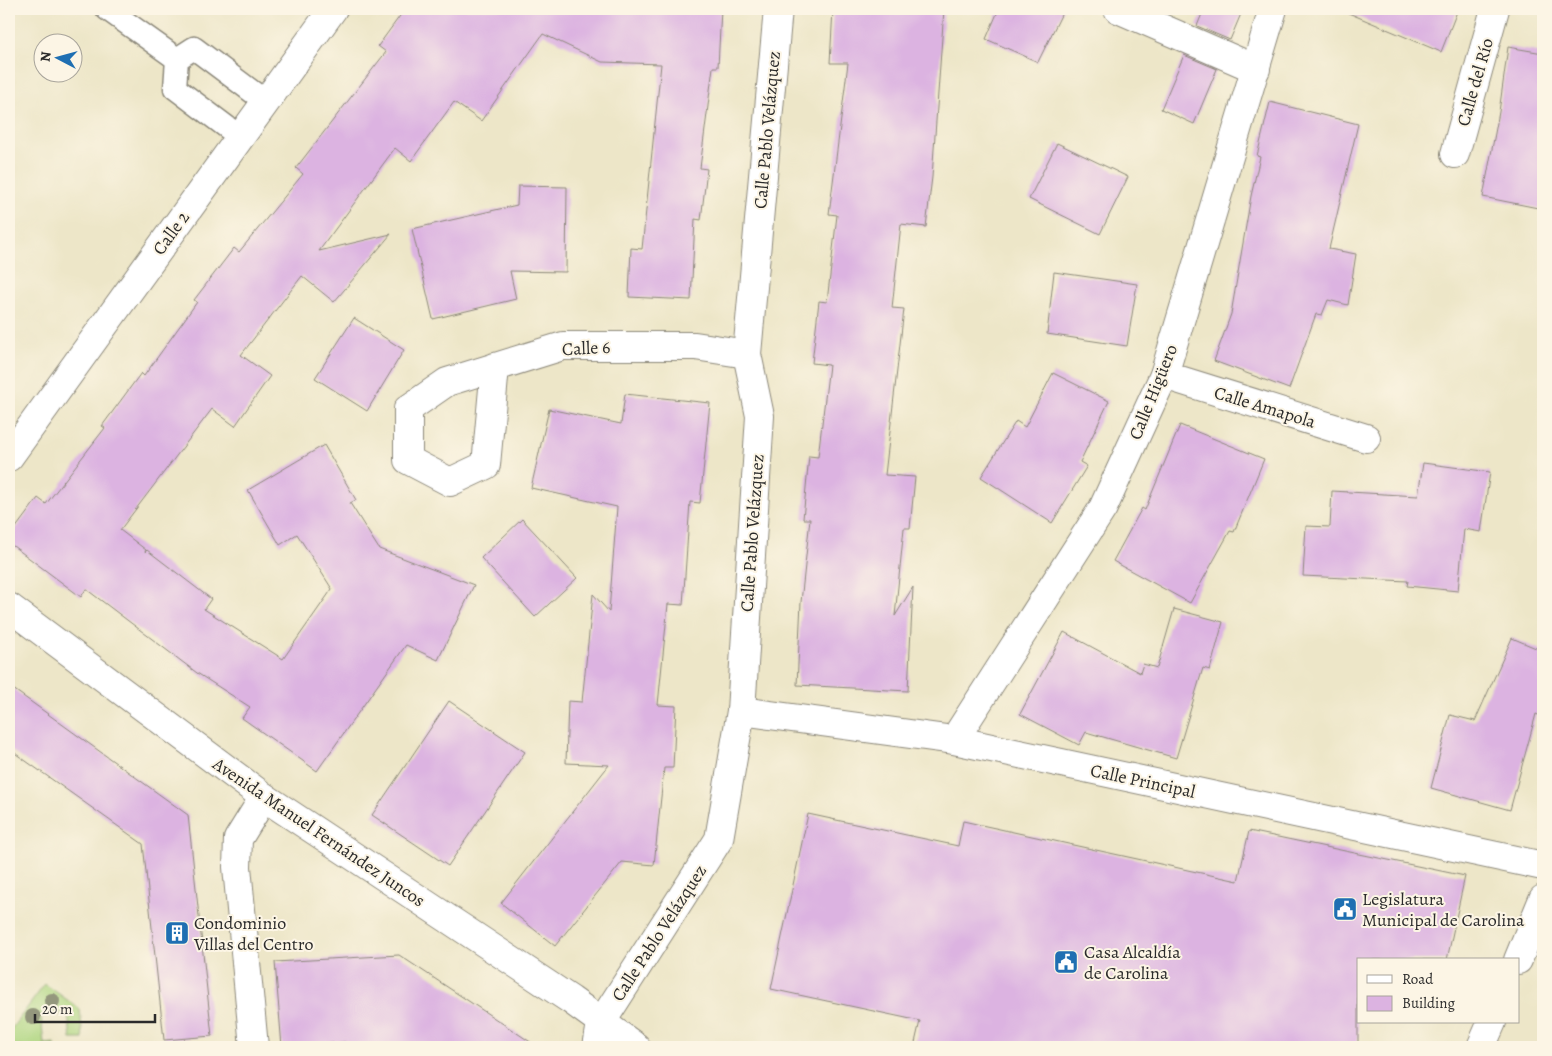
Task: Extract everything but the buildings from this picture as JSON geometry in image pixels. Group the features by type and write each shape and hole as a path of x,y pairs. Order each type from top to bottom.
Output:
{"street":[{"name":"Calle 2","path":"9,457 333,9"},
{"name":"Calle Pablo Velázquez","path":"599,1035 719,839 741,711 760,416 748,354 778,9"},
{"path":"1118,9 1256,69"},
{"name":"Calle Higüero","path":"954,740 1103,508 1164,375 1273,9"},
{"name":"Calle del Río","path":"1454,154 1495,9"},
{"name":"Calle 6","path":"495,367 486,465 450,482 408,460 408,410 448,382 495,367 563,346 695,346 748,354"},
{"name":"Calle Amapola","path":"1164,375 1366,438"},
{"name":"Avenida Manuel Fernández Juncos","path":"9,607 264,797 571,1000 599,1035 636,1047"},
{"name":"Calle Principal","path":"741,711 954,740 1543,866"},
{"path":"254,1047 237,847 238,838 264,797"},
{"path":"1519,958 1543,899"},
{"path":"1482,1047 1491,1024"}],"lane":[{"path":"107,9 177,59"},
{"path":"177,59 194,48 266,102"},
{"path":"177,59 174,88 240,137"}],"green space":[{"path":"45,984 80,1009 83,1039 71,1039 68,1013 41,1016 44,1044 55,1043 55,1047 9,1047 9,1032"}],"place":[{"name":"Legislatura Municipal de Carolina","path":"1345,909"},
{"name":"Condominio Villas del Centro","path":"177,933"},
{"name":"Casa Alcaldía de Carolina","path":"1066,962"}]}
